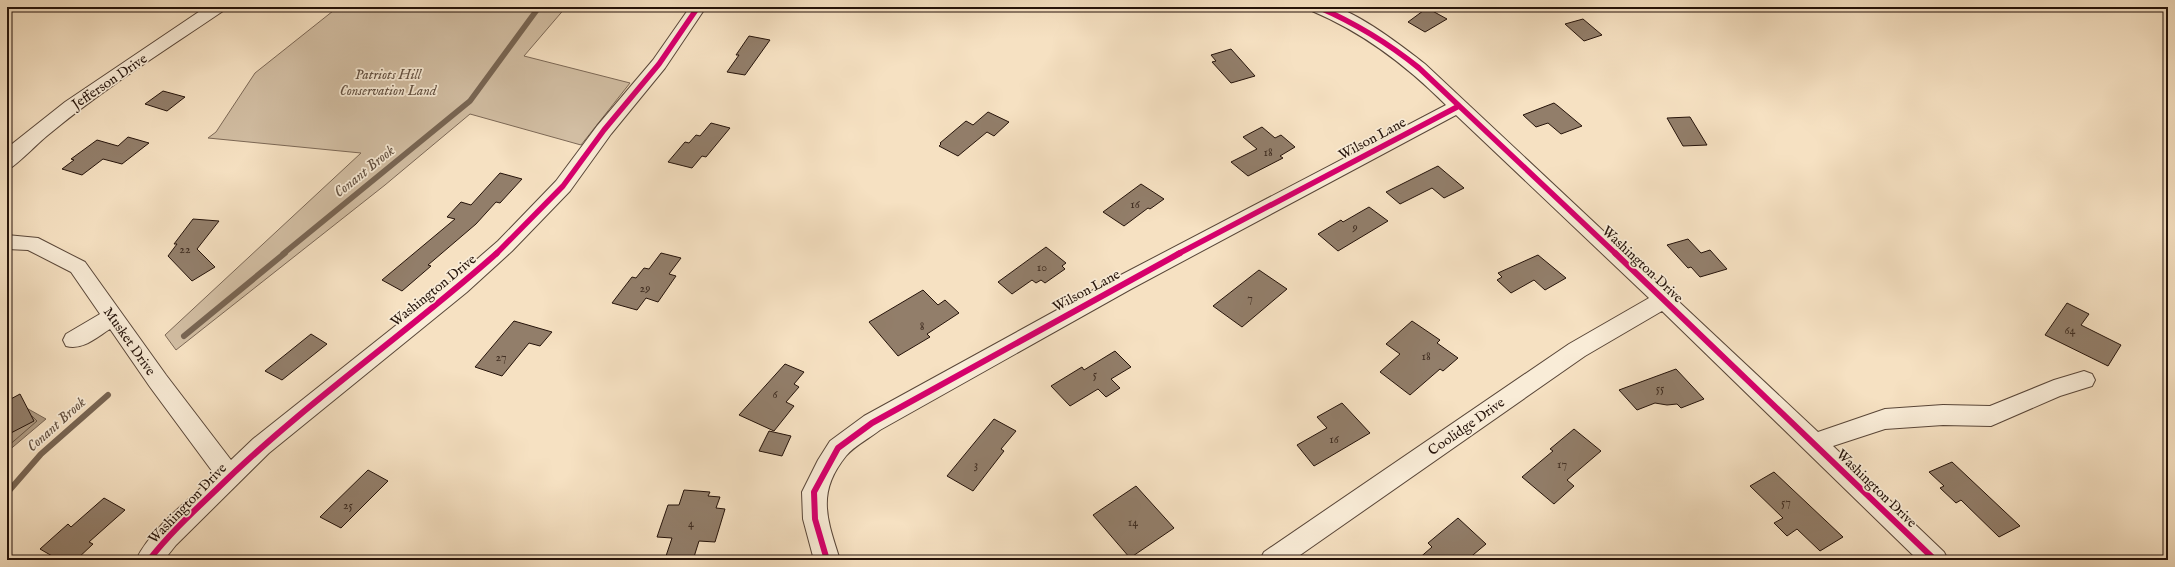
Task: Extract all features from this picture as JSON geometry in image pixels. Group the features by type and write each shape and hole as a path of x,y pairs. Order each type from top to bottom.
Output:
{"street":[{"name":"Jefferson Drive","path":"7,163 19,149 72,106 217,7"},
{"name":"Washington Drive","path":"149,560 167,537 261,446 460,286 505,246 563,186 604,130 659,64 698,7"},
{"name":"Washington Drive","path":"1318,7 1361,28 1400,53 1430,79 1457,107 1489,134 1814,442 1935,560"},
{"name":"Wilson Lane","path":"827,560 815,519 814,492 826,467 838,448 872,423 1124,283 1457,107"},
{"name":"Musket Drive","path":"7,242 31,243 78,267 218,461 231,475"},
{"name":"Coolidge Drive","path":"1273,560 1577,350 1664,300"},
{"path":"74,340 113,317"},
{"path":"1814,442 1885,420 1943,415 1991,416 2054,389 2084,380"}],"green space":[{"name":"Patriots Hill Conservation Land","path":"338,7 566,7 524,56 630,83 581,145 470,114 385,185 176,350 165,335 361,153 208,138 216,132 255,73"}],"water":[{"path":"7,397 46,419 7,452"}],"building":[{"path":"1427,8 1447,19 1425,32 1408,22"},
{"path":"1583,19 1602,35 1584,41 1565,24"},
{"path":"749,36 770,40 745,75 727,72 739,55 736,55"},
{"path":"1231,49 1255,76 1231,83 1212,62 1216,61 1211,55"},
{"path":"163,91 185,97 167,111 145,104"},
{"path":"1554,103 1582,126 1561,134 1548,123 1536,127 1523,115"},
{"path":"988,112 1009,122 994,136 987,132 958,156 939,146 941,144 940,143 966,121 973,125"},
{"path":"1690,117 1707,145 1683,146 1667,118"},
{"path":"711,123 730,128 706,157 702,156 692,168 668,162 685,142 689,143 696,135 700,136"},
{"path":"1262,127 1275,138 1281,135 1295,147 1280,156 1283,158 1248,176 1231,162 1257,149 1243,137"},
{"path":"128,137 149,143 122,164 103,159 82,175 62,169 74,160 71,159 97,140 118,146"},
{"path":"1438,166 1464,188 1444,198 1432,188 1400,204 1386,192"},
{"path":"500,173 522,179 500,203 496,202 476,224 428,265 431,266 402,291 382,280 455,219 447,217 461,202 471,205"},
{"path":"1141,184 1164,199 1150,209 1148,208 1124,226 1103,212"},
{"path":"1369,207 1388,221 1338,251 1318,234 1341,220 1343,222"},
{"path":"193,219 219,221 197,249 215,267 192,281 168,256 177,244 174,244"},
{"path":"1688,239 1701,253 1710,250 1727,269 1700,277 1691,267 1688,268 1667,245"},
{"path":"1046,247 1066,263 1062,266 1065,269 1045,283 1041,280 1036,283 1032,280 1012,294 998,282"},
{"path":"661,253 681,258 669,274 676,276 658,302 646,298 637,310 612,303 632,277 636,278 644,268 649,269"},
{"path":"1538,255 1566,278 1545,290 1534,280 1511,293 1497,280 1502,277 1498,273"},
{"path":"1259,270 1287,289 1242,327 1213,306"},
{"path":"923,290 938,305 945,300 959,313 927,334 930,337 898,356 869,322"},
{"path":"2067,303 2089,314 2081,325 2121,345 2108,366 2045,335"},
{"path":"514,321 552,332 540,346 529,343 502,376 475,367"},
{"path":"1412,321 1440,340 1437,343 1458,358 1443,371 1440,369 1410,395 1380,372 1400,354 1386,344"},
{"path":"311,334 327,344 282,380 265,371"},
{"path":"1115,351 1131,367 1111,379 1120,388 1106,397 1098,389 1070,406 1051,386 1082,367 1084,370"},
{"path":"785,364 804,372 794,384 799,387 786,402 794,406 774,431 739,415"},
{"path":"1676,369 1704,399 1681,408 1677,404 1667,405 1655,403 1637,410 1619,390"},
{"path":"20,394 34,421 7,435 7,401"},
{"path":"1342,403 1370,433 1314,466 1297,445 1327,428 1317,417"},
{"path":"994,419 1016,431 1001,449 1004,451 973,491 947,476"},
{"path":"1574,429 1601,451 1567,480 1574,486 1554,504 1522,477 1553,451 1550,449"},
{"path":"769,431 791,436 782,456 759,451"},
{"path":"1952,462 2020,526 1999,537 1961,500 1956,503 1940,488 1944,486 1929,472"},
{"path":"368,470 388,481 341,528 320,517"},
{"path":"1774,472 1843,537 1820,551 1797,529 1787,536 1774,523 1783,518 1750,486"},
{"path":"1136,486 1174,528 1130,558 1093,515"},
{"path":"684,490 710,492 708,496 720,497 716,508 725,509 715,542 699,541 693,560 665,559 672,538 657,537 668,505 679,505"},
{"path":"104,498 125,510 89,542 93,544 76,560 59,560 40,549 68,524 71,527"},
{"path":"1458,518 1486,544 1467,560 1417,560 1432,547 1428,543"}],"waterway":[{"name":"Conant Brook","path":"283,254 470,101 539,7"},
{"name":"Conant Brook","path":"184,336 285,253"},
{"name":"Conant Brook","path":"7,493 41,454 108,395"}],"cycle path":[{"path":"149,560 167,537 261,446 460,286 505,246 563,186 604,130 659,64 698,7"},
{"path":"1318,7 1333,13 1378,38 1406,57 1419,68 1773,403 1935,560"},
{"path":"827,560 815,519 814,492 826,467 838,448 872,423 1124,283 1457,107"}]}
